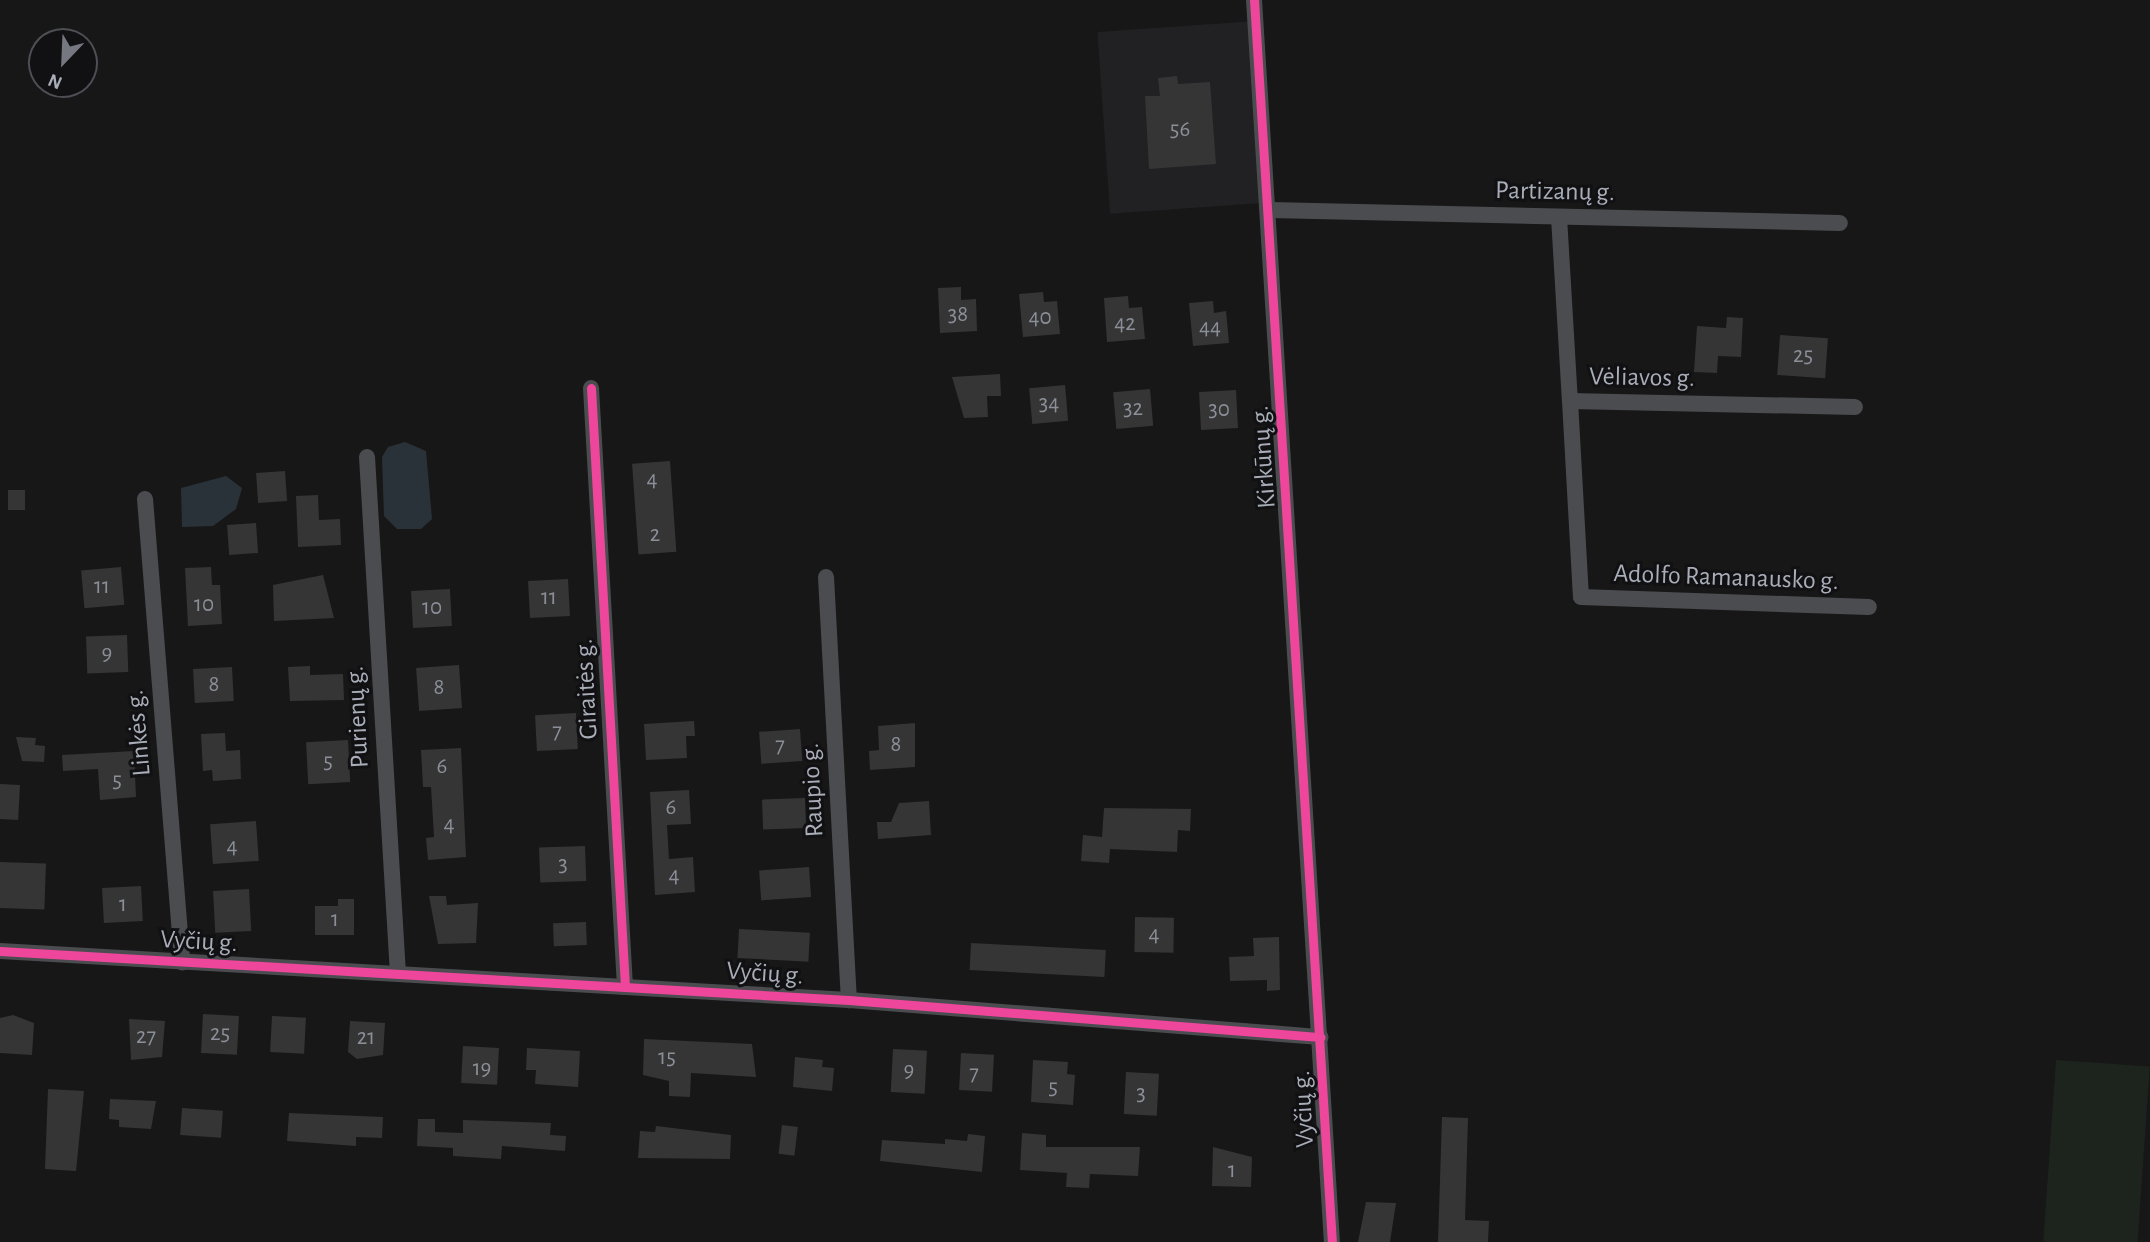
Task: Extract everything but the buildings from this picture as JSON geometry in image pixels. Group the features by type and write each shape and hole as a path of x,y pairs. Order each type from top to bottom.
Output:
{"street":[{"name":"Kirkūnų g.","path":"1254,0 1321,1037"},
{"name":"Partizanų g.","path":"1269,210 1840,223"},
{"name":"Vėliavos g.","path":"1559,217 1570,401 1855,407"},
{"name":"Giraitės g.","path":"591,388 625,986"},
{"name":"Adolfo Ramanausko g.","path":"1570,401 1581,597 1869,607"},
{"name":"Purienų g.","path":"367,457 398,974"},
{"name":"Linkės g.","path":"145,499 182,963"},
{"name":"Raupio g.","path":"826,578 849,1000"},
{"name":"Vyčių g.","path":"0,951 849,1000 1321,1037 1332,1242"}],"shaded area":[{"path":"1256,21 1269,203 1110,214 1097,32"},
{"path":"405,442 426,451 432,519 421,529 397,529 384,516 382,457 388,447"},
{"path":"226,476 242,488 236,509 213,526 182,527 181,488"},
{"path":"2056,1060 2150,1067 2138,1242 2043,1242"}],"cycle path":[{"path":"1254,0 1332,1242"},
{"path":"591,388 625,987"},
{"path":"0,951 849,1000 1321,1037"}]}
